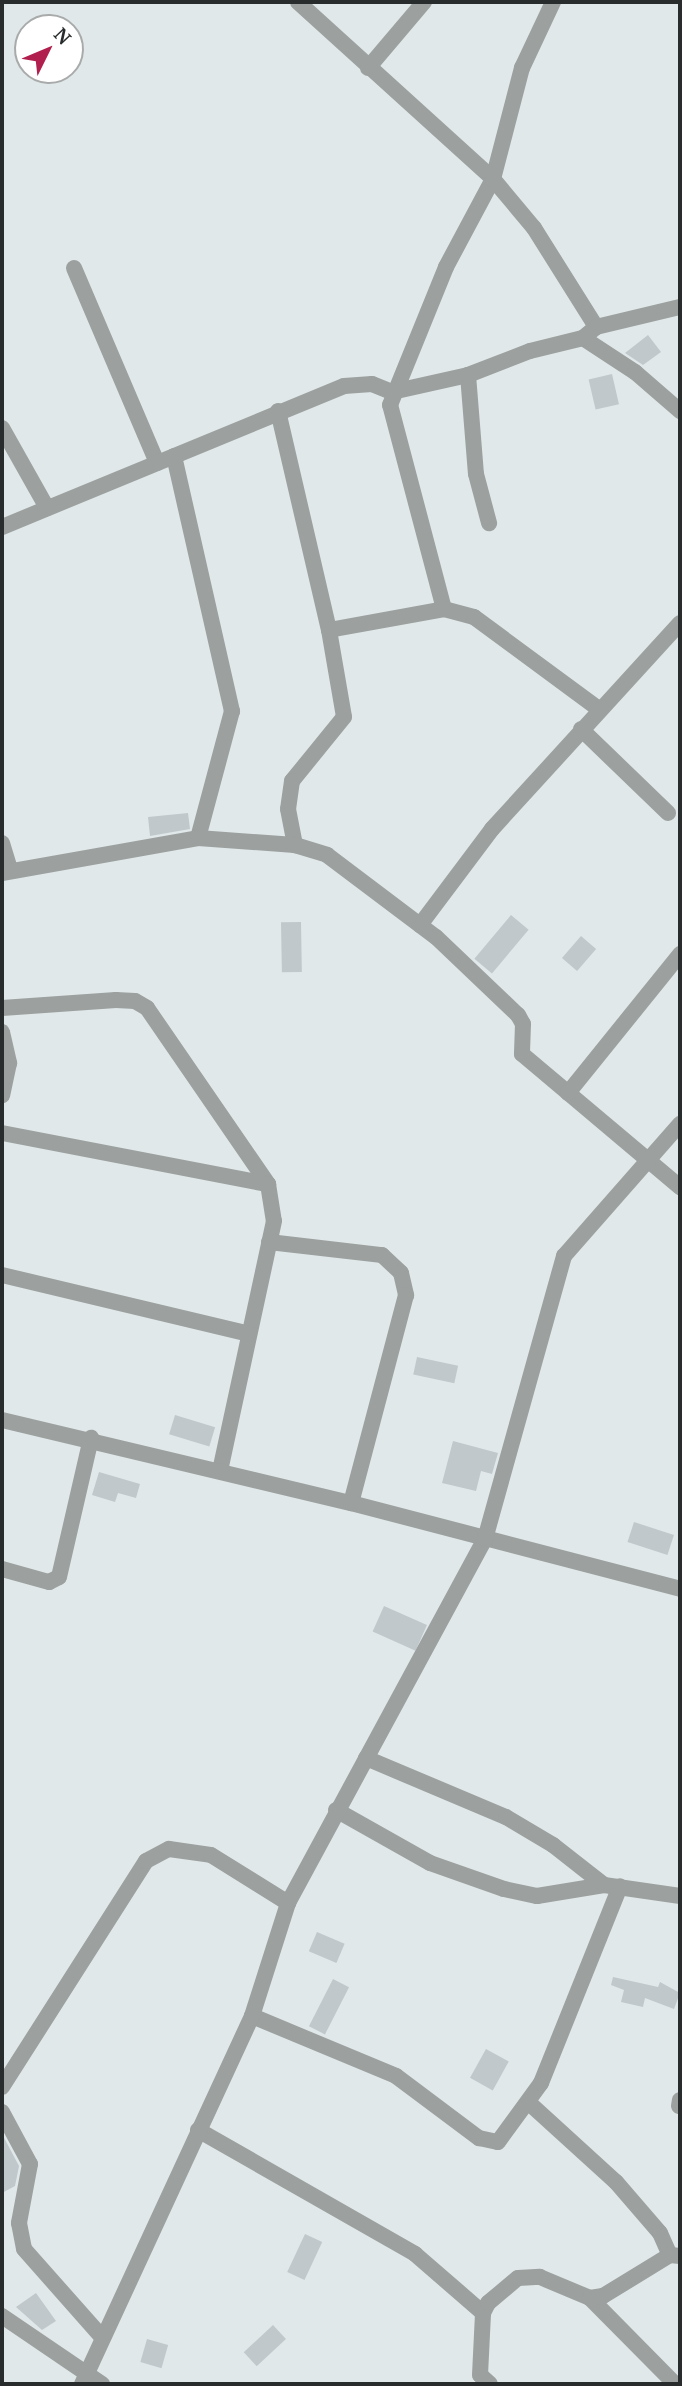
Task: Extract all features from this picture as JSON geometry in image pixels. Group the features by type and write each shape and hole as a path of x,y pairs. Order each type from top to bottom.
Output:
{"street":[{"path":"298,2 493,179 534,228 596,327"},
{"path":"368,68 424,2"},
{"path":"444,609 391,413 392,392 446,267 493,179 523,68 553,2"},
{"path":"74,268 157,463"},
{"path":"2,527 344,386 372,384 392,392 468,375 530,351 583,338 596,327 680,307"},
{"path":"583,338 635,372 680,411"},
{"path":"468,375 476,474 489,523"},
{"path":"278,411 329,630 344,717 292,781 288,809 295,845"},
{"path":"2,428 47,508"},
{"path":"174,456 232,711 198,838"},
{"path":"329,630 444,609 489,626 599,709"},
{"path":"420,925 492,828 680,623"},
{"path":"581,729 668,813"},
{"path":"2,843 6,872 198,838 295,845 341,863 420,925 517,1015 523,1024 522,1054 680,1187"},
{"path":"568,1093 680,954"},
{"path":"2,1008 116,1000 135,1001 147,1008 268,1184 274,1221 220,1471"},
{"path":"2,1032 9,1063 2,1095"},
{"path":"83,2379 251,2016 288,1903 485,1539 564,1256 680,1124"},
{"path":"2,1133 268,1184"},
{"path":"269,1242 382,1255 401,1273 405,1295 351,1503"},
{"path":"2,1275 249,1334"},
{"path":"2,1420 91,1438 680,1589"},
{"path":"2,1569 49,1582 59,1577 91,1438"},
{"path":"366,1758 506,1817 612,1885"},
{"path":"336,1810 430,1863 504,1889 537,1896 612,1885 680,1896"},
{"path":"2,2087 146,1861 169,1849 211,1855 288,1903"},
{"path":"251,2016 396,2076 488,2143 498,2142 541,2083 612,1885"},
{"path":"528,2102 616,2182 660,2233 675,2256 603,2296 590,2298"},
{"path":"2,2112 30,2164 19,2222 24,2249 101,2336"},
{"path":"198,2130 415,2254 483,2313"},
{"path":"490,2384 480,2375 483,2313 498,2293 529,2275 590,2298 676,2384"},
{"path":"2,2316 83,2379 102,2384"}],"building":[{"path":"648,335 661,352 643,365 625,353"},
{"path":"612,374 619,404 596,410 589,379"},
{"path":"188,813 190,829 150,836 148,817"},
{"path":"511,915 529,930 492,973 474,959"},
{"path":"281,922 301,922 302,972 282,972"},
{"path":"581,936 596,949 577,971 562,958"},
{"path":"417,1357 458,1366 454,1383 413,1375"},
{"path":"175,1415 215,1427 209,1446 169,1434"},
{"path":"453,1441 498,1453 492,1474 481,1471 476,1491 442,1483"},
{"path":"99,1472 140,1484 136,1498 118,1493 115,1502 92,1495"},
{"path":"634,1522 674,1535 667,1555 628,1542"},
{"path":"384,1606 427,1625 416,1651 373,1632"},
{"path":"317,1932 345,1944 336,1963 309,1951"},
{"path":"613,1977 658,1987 660,1982 680,1993 674,2009 645,1998 643,2007 621,2002 624,1990 611,1985"},
{"path":"333,1979 349,1987 325,2034 309,2026"},
{"path":"486,2049 509,2062 493,2090 470,2078"},
{"path":"2,2134 19,2166 15,2186 2,2193"},
{"path":"305,2234 322,2242 304,2280 287,2272"},
{"path":"36,2293 56,2321 42,2330 16,2307"},
{"path":"273,2325 286,2339 257,2366 244,2352"},
{"path":"147,2339 168,2345 162,2368 140,2362"}]}
